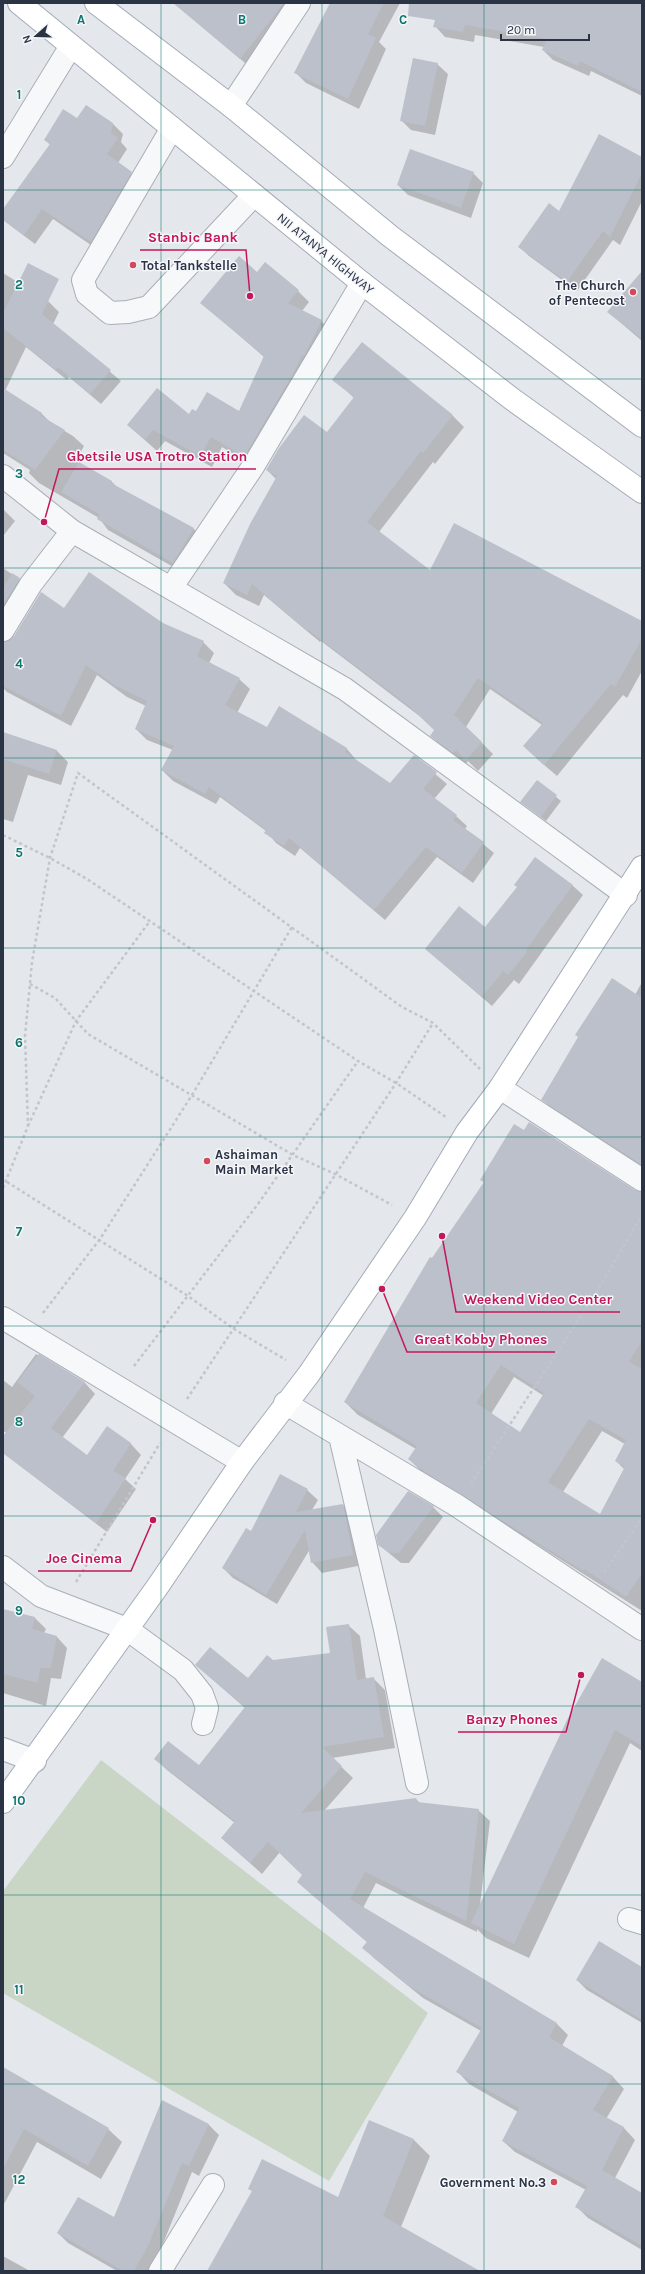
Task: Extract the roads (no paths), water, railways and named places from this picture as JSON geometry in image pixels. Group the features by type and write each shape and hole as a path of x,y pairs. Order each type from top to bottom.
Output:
{"main road":[{"name":"NII ATANYA HIGHWAY","path":"19,3 362,283 512,399 642,492"},
{"path":"96,3 232,106 390,236 642,426"},
{"path":"3,1802 34,1761 127,1629 242,1462 285,1403 309,1374 415,1218 467,1132 500,1088 626,896 642,867"}],"street":[{"path":"232,106 299,3"},
{"path":"3,157 71,46"},
{"path":"172,128 83,280 87,294 110,313 128,312 149,307 254,195"},
{"path":"170,588 254,466 362,283"},
{"path":"3,476 72,531 345,689 626,896"},
{"path":"3,630 31,584 72,531"},
{"path":"500,1088 642,1180"},
{"path":"3,1318 242,1462"},
{"path":"285,1403 456,1505 642,1628"},
{"path":"340,1436 385,1629 418,1783"},
{"path":"3,1567 41,1596 127,1629 183,1670 202,1694 207,1708 203,1724"},
{"path":"3,1749 34,1761"},
{"path":"160,2271 213,2185"}],"place":[{"name":"Total Tankstelle","path":"133,265"},
{"name":"The Church of Pentecost","path":"633,292"},
{"name":"Stanbic Bank","path":"250,296"},
{"name":"Gbetsile USA Trotro Station","path":"44,522"},
{"name":"Ashaiman Main Market","path":"207,1161"},
{"name":"Weekend Video Center","path":"442,1236"},
{"name":"Great Kobby Phones","path":"382,1289"},
{"name":"Joe Cinema","path":"153,1520"},
{"name":"Banzy Phones","path":"581,1675"},
{"name":"Government No.3","path":"554,2182"}]}
